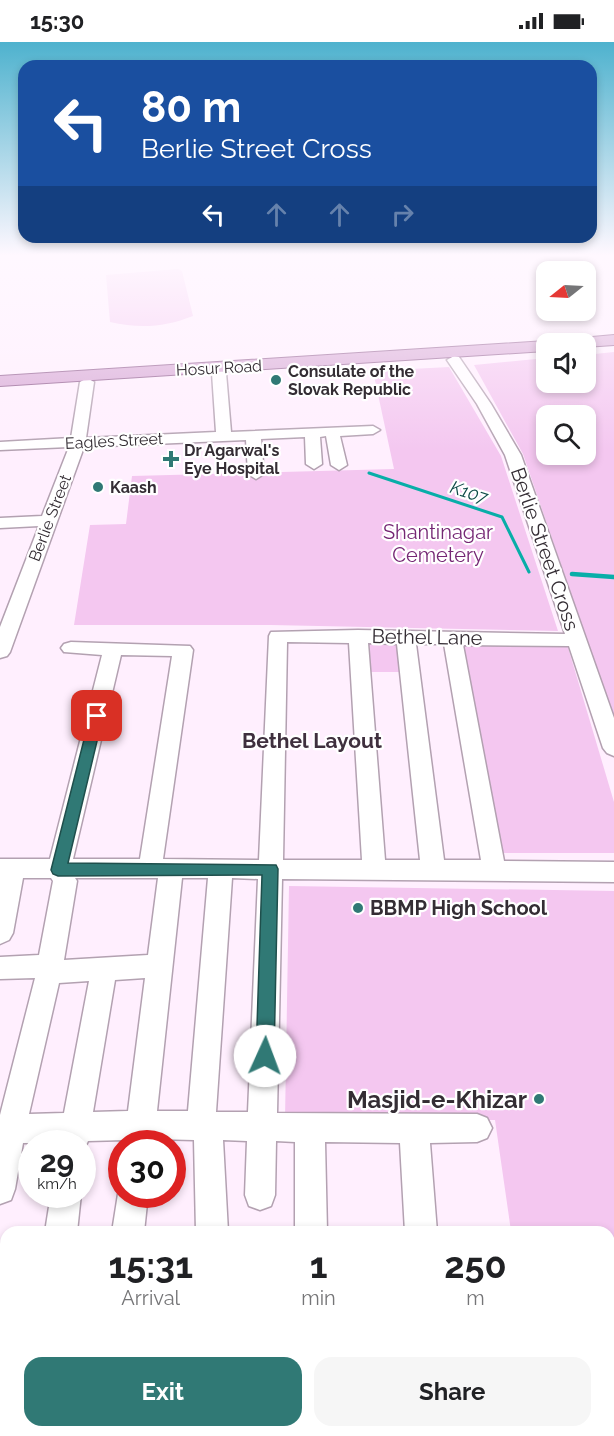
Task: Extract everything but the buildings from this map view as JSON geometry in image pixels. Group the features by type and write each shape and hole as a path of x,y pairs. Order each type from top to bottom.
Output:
{"main road":[{"path":"596,341 614,339"},
{"name":"Hosur Road","path":"0,381 536,346"},
{"path":"596,348 614,347"},
{"name":"Hosur Road","path":"0,387 454,360 536,353"}],"street":[{"name":"Berlie Street Cross","path":"454,360 484,404 513,455 614,748"},
{"path":"219,373 224,436"},
{"name":"Berlie Street","path":"0,652 6,621 49,521 78,442 87,382"},
{"name":"Eagles Street","path":"0,446 373,430"},
{"path":"312,432 314,464"},
{"path":"332,432 339,465"},
{"path":"253,435 256,474"},
{"path":"0,523 49,521"},
{"name":"Bethel Lane","path":"270,869 278,636 575,640"},
{"path":"358,636 374,869"},
{"path":"406,637 433,870"},
{"path":"452,637 494,870"},
{"path":"71,648 183,650 161,868 158,966 140,1130"},
{"path":"0,1189 5,1129 49,969 65,881 58,870 113,650"},
{"path":"0,933 7,868 614,872"},
{"path":"212,1226 205,1126 221,869"},
{"path":"260,1196 270,869"},
{"path":"0,968 105,969 158,966"},
{"path":"75,1130 105,969"},
{"path":"172,1130 205,1126 477,1128"},
{"path":"310,1126 311,1226"},
{"path":"414,1129 421,1226"},
{"path":"62,1226 64,1208"},
{"path":"129,1226 131,1208"}],"green space":[{"path":"110,322 175,322 152,326 132,326"},
{"name":"Shantinagar Cemetery","path":"614,352 614,719 523,454 474,365 536,359 536,393 596,393 596,354"},
{"name":"Shantinagar Cemetery","path":"449,367 501,456 558,631 271,625 74,625 90,525 126,524 132,476 394,469 373,371"},
{"path":"362,639 403,639 406,672 364,672"},
{"path":"460,644 567,644 614,802 614,853 497,853"},
{"path":"289,886 614,891 614,1226 510,1226 495,1120 285,1119"}],"waterway":[{"name":"K107","path":"369,473 502,517 529,572"},
{"name":"K107","path":"572,574 614,577"}],"place":[{"name":"Consulate of the Slovak Republic","path":"276,380"},
{"name":"Dr Agarwal's Eye Hospital","path":"171,459"},
{"name":"Kaash","path":"98,487"},
{"name":"BBMP High School","path":"358,908"},
{"name":"Masjid-e-Khizar","path":"539,1099"}],"district":[{"name":"Bethel Layout","path":"312,740"}],"route":[{"path":"97,716 58,870 270,869 265,1056"}]}
